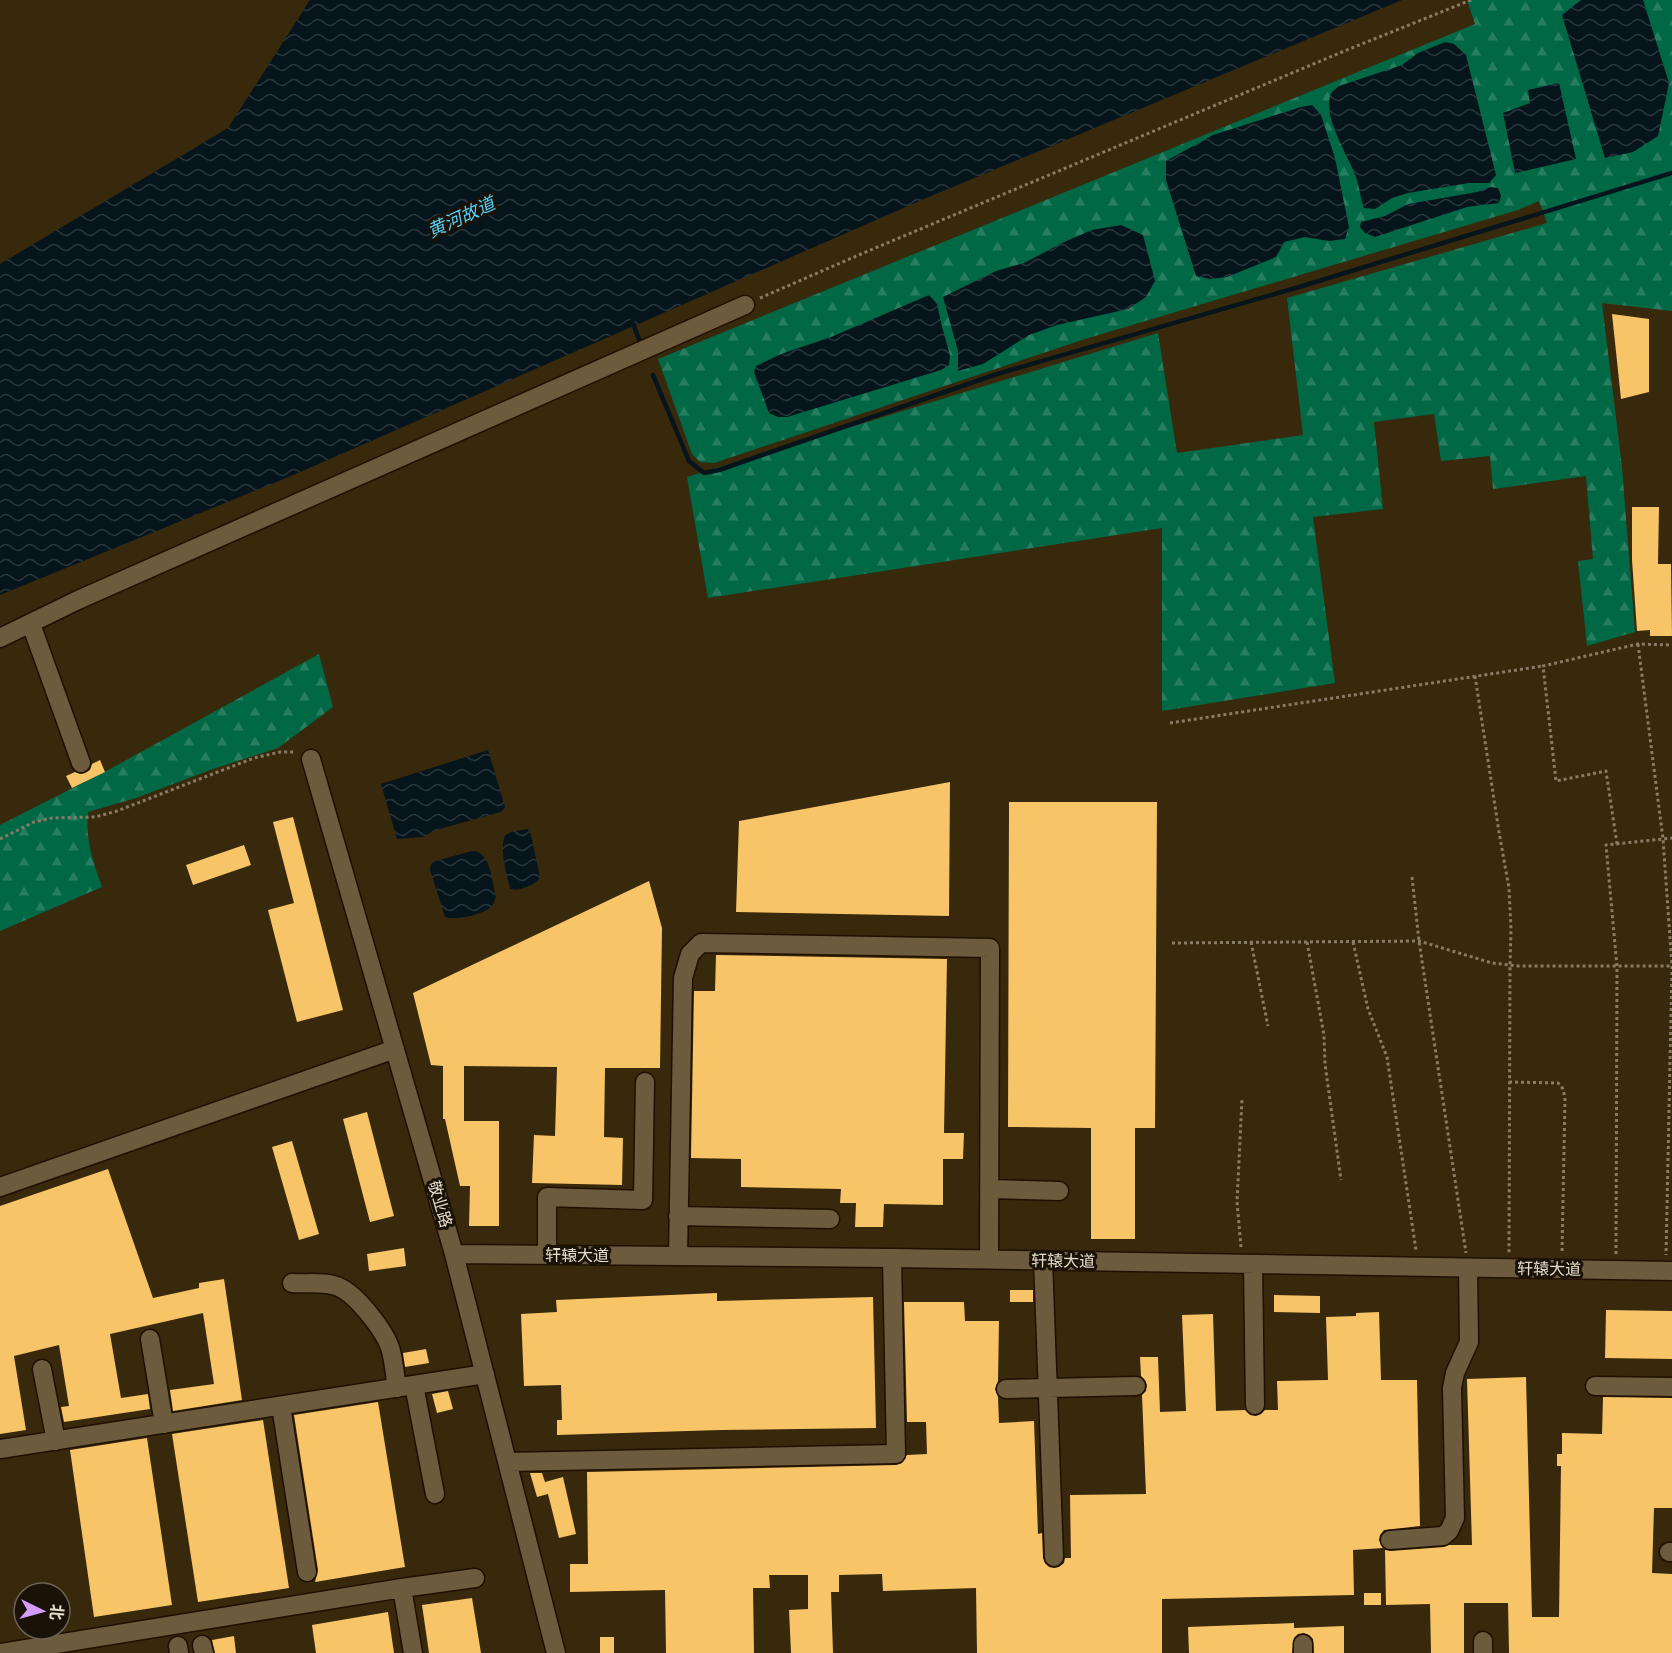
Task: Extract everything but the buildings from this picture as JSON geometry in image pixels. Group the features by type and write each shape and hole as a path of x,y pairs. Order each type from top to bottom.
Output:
{"street":[{"path":"0,638 78,600 745,305"},
{"path":"31,624 81,763"},
{"name":"敬业路","path":"311,759 454,1254 556,1653"},
{"path":"678,1256 683,978 690,954 701,943 990,948 988,1259"},
{"path":"0,1187 395,1049"},
{"path":"547,1255 547,1197 643,1200 645,1082"},
{"path":"989,1189 1059,1191"},
{"path":"678,1216 830,1219"},
{"name":"轩辕大道","path":"454,1254 988,1259 1669,1271"},
{"path":"508,1462 896,1454 892,1258"},
{"path":"1043,1260 1054,1557"},
{"path":"1247,1264 1255,1406"},
{"path":"1390,1540 1443,1536 1449,1531 1455,1518 1452,1388 1455,1374 1469,1342 1468,1268"},
{"path":"292,1283 338,1287 349,1293 377,1325 391,1349 405,1386 435,1494"},
{"path":"150,1339 164,1424"},
{"path":"42,1369 56,1441"},
{"path":"0,1449 485,1374"},
{"path":"1006,1389 1136,1386"},
{"path":"1594,1386 1672,1387"},
{"path":"281,1406 307,1572"},
{"path":"1,1653 82,1647 402,1588 475,1578"},
{"path":"402,1588 413,1653"}],"path":[{"path":"745,305 861,254 1471,0"},
{"path":"1170,723 1543,666 1638,644 1672,645"},
{"path":"1638,644 1663,839 1672,966 1669,1271"},
{"path":"1543,666 1556,781 1606,771 1617,844"},
{"path":"1475,676 1509,888 1511,929 1509,1269"},
{"path":"0,839 34,822 52,818 95,817 117,811 254,758 280,752 299,751 311,759"},
{"path":"1616,1270 1617,966 1606,846 1672,838"},
{"path":"1412,878 1419,941 1468,1268"},
{"path":"1172,943 1419,941 1492,963 1509,965 1672,966"},
{"path":"1251,942 1268,1026"},
{"path":"1307,942 1324,1035 1324,1056 1341,1180"},
{"path":"1353,942 1368,1009 1387,1057 1419,1267"},
{"path":"1509,1082 1558,1083 1563,1089 1565,1098 1562,1269"},
{"path":"1242,1099 1237,1202 1247,1264"}],"green space":[{"path":"1467,0 1672,0 1672,311 1602,303 1622,467 1635,632 1587,646 1578,561 1593,559 1586,476 1493,489 1490,456 1441,461 1434,414 1374,422 1383,509 1313,517 1335,683 1162,711 1162,528 708,598 687,477 1158,333 1177,453 1303,435 1287,298 1547,223 1539,201 1518,210 1085,339 714,463 700,462 692,454 658,359 1475,24"},
{"path":"319,654 333,707 278,748 136,798 88,812 89,841 102,887 0,931 0,825 110,769"}],"water":[{"name":"黄河故道","path":"310,0 1402,0 924,199 291,476 0,595 0,264 228,128"},
{"path":"1581,0 1643,0 1669,83 1658,136 1633,152 1605,158 1562,15"},
{"path":"1445,42 1454,44 1466,55 1496,175 1489,183 1469,183 1408,193 1392,198 1375,209 1364,208 1356,176 1332,121 1329,100 1332,92 1339,86 1402,65 1418,53"},
{"path":"1559,83 1576,159 1515,173 1503,113 1530,103 1528,90"},
{"path":"1312,105 1321,115 1335,158 1349,227 1345,239 1329,241 1305,237 1284,242 1276,257 1227,277 1210,279 1196,276 1166,180 1166,161 1213,135"},
{"path":"1490,187 1498,188 1501,196 1499,203 1467,207 1375,237 1365,233 1360,227 1361,222 1385,216 1408,204 1477,192"},
{"path":"1121,225 1143,235 1155,281 1146,297 1128,309 1057,325 1029,335 983,364 958,371 958,351 943,297 996,271 1024,263 1092,230"},
{"path":"929,295 937,304 950,355 949,365 941,370 787,417 778,417 769,413 754,372 756,366"},
{"path":"488,750 505,807 501,812 436,830 423,837 397,839 381,784"},
{"path":"528,829 540,878 527,887 511,890 504,863 503,841 509,833"},
{"path":"472,851 478,852 487,862 496,897 494,902 490,908 473,915 461,918 445,917 430,870 431,864"}],"waterway":[{"path":"653,375 689,461 704,473 719,470 997,374 1299,287 1672,173"},
{"path":"632,321 642,347"}]}
